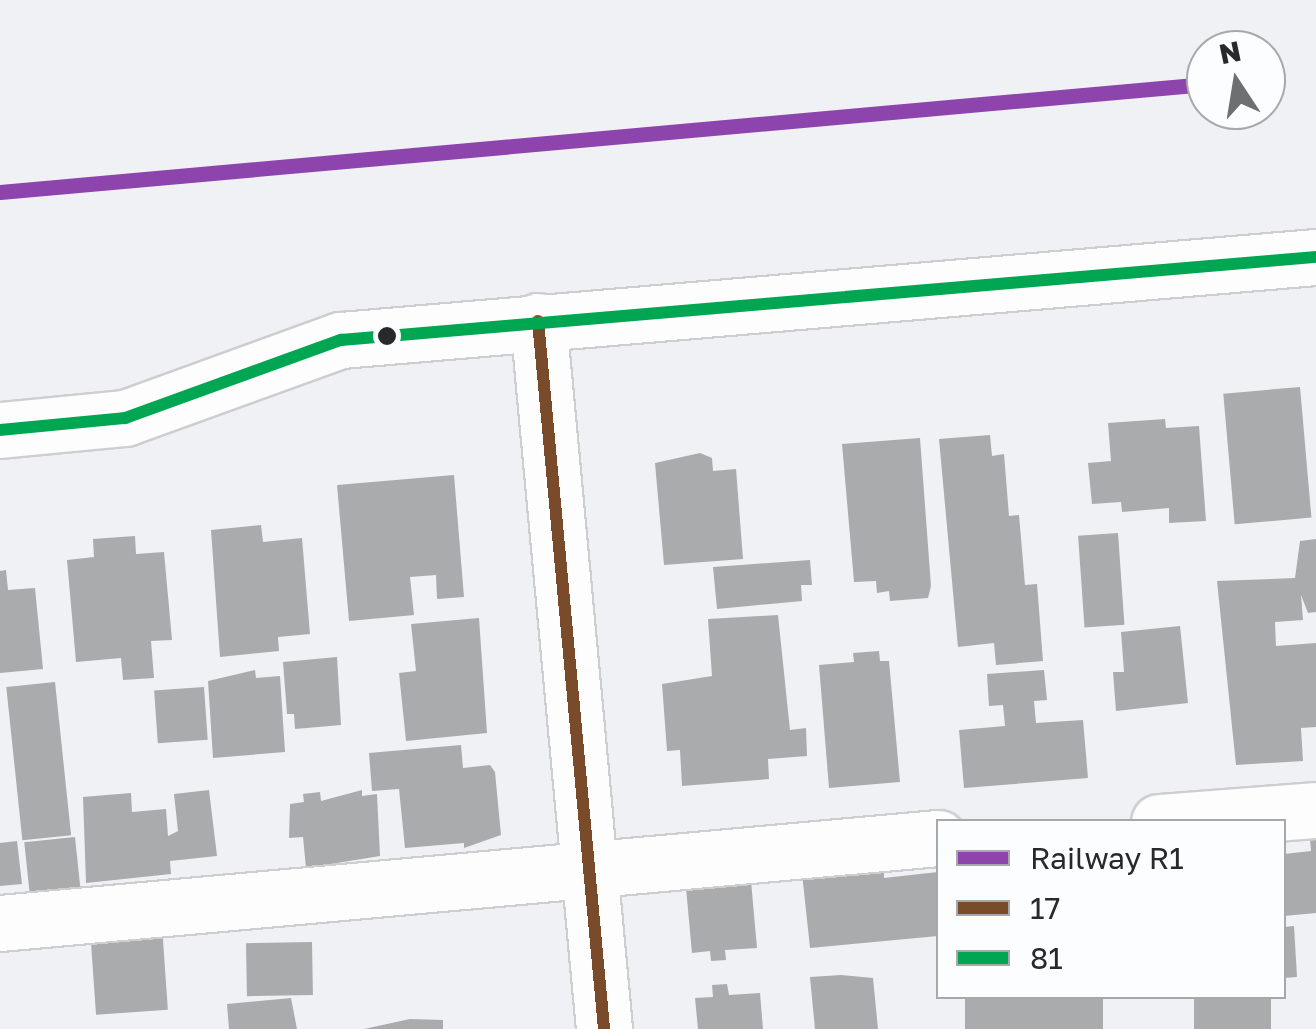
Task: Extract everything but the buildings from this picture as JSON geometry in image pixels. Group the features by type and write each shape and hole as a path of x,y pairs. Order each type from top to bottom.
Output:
{"street":[{"path":"0,430 125,418 342,340 1316,257"},
{"path":"538,321 604,1029"},
{"path":"1199,819 1316,810"},
{"path":"0,922 590,865 936,838"}],"rail line":[{"name":"R1","path":"0,192 1186,86"}],"transit line":[{"name":"81","path":"0,430 125,418 341,340 1316,257"},
{"name":"17","path":"538,321 604,1029"}]}
